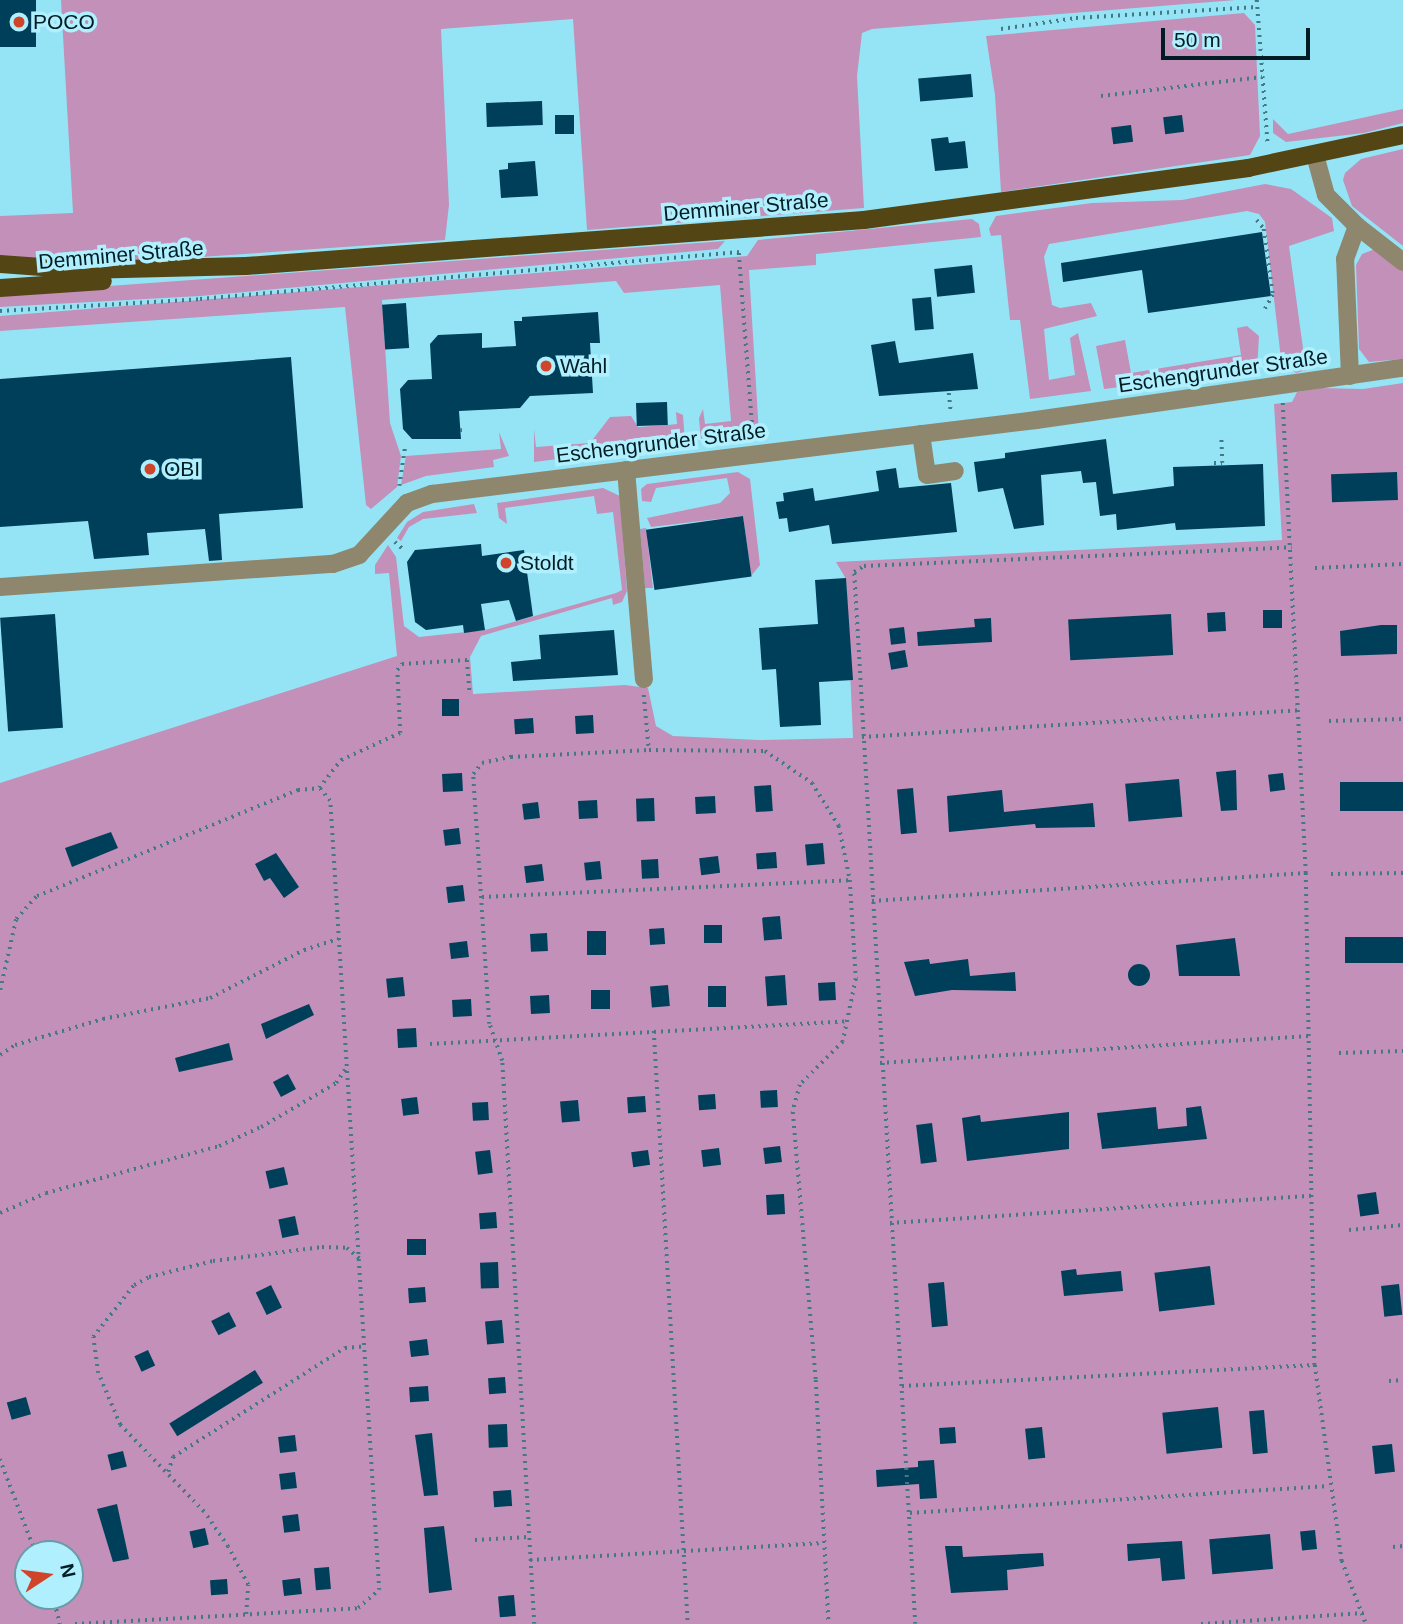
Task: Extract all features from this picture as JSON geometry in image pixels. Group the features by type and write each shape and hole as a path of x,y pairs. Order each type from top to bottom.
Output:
{"main road":[{"name":"Demminer Straße","path":"0,288 246,266 864,220 1248,168 1403,135"},
{"name":"Demminer Straße","path":"0,264 83,270 246,266"}],"street":[{"path":"1315,155 1326,195 1357,226 1403,262"},
{"name":"Eschengrunder Straße","path":"1350,376 1345,259 1357,226"},
{"name":"Eschengrunder Straße","path":"0,587 333,564 359,555 392,517 416,499 1403,368"},
{"path":"921,434 927,475 937,478 955,471"},
{"path":"626,470 644,679"}],"path":[{"path":"1256,0 1270,164"},
{"path":"1001,29 1076,18 1257,7"},
{"path":"1101,96 1262,77"},
{"path":"1256,220 1264,229 1273,295 1264,311"},
{"path":"0,311 200,299 739,252 755,454"},
{"path":"1275,383 1292,547 1300,710 1311,1036 1315,1366 1329,1486 1342,1561 1366,1624"},
{"path":"949,393 952,414"},
{"path":"1214,463 1222,463 1221,439"},
{"path":"400,492 405,446"},
{"path":"915,1624 911,1513 889,1223 853,577 858,568 1292,547"},
{"path":"1315,568 1403,564"},
{"path":"0,990 16,919 37,896 298,790 319,788 341,760 400,733 397,670 402,664 467,660 470,693"},
{"path":"644,679 649,750"},
{"path":"862,737 1300,710"},
{"path":"1329,720 1403,719"},
{"path":"534,1624 502,1061 489,1024 474,774 482,763 649,750 765,751 812,783 839,826 850,880 856,979 844,1042 800,1086 793,1112 829,1624"},
{"path":"75,1624 358,1608 379,1590 361,1261 330,801 319,788"},
{"path":"872,901 1306,873"},
{"path":"1331,874 1403,873"},
{"path":"481,897 850,880"},
{"path":"0,1055 15,1045 103,1019 210,998 304,950 338,939"},
{"path":"430,1044 848,1021"},
{"path":"654,1031 688,1624"},
{"path":"880,1063 1311,1036"},
{"path":"1339,1053 1403,1051"},
{"path":"0,1213 46,1192 219,1146 335,1083 346,1068"},
{"path":"889,1223 1311,1196"},
{"path":"1349,1230 1403,1225"},
{"path":"245,1615 248,1585 228,1547 168,1472 120,1424 93,1351 93,1337 134,1285 213,1262 322,1247 347,1248 361,1261"},
{"path":"168,1472 173,1457 345,1348 366,1346"},
{"path":"902,1386 1315,1366"},
{"path":"1389,1381 1403,1380"},
{"path":"0,1460 31,1540"},
{"path":"911,1513 1329,1486"},
{"path":"475,1540 528,1537"},
{"path":"530,1560 824,1543"},
{"path":"1393,1547 1403,1546"},
{"path":"1202,1624 1364,1613"}],"shaded area":[{"path":"61,0 1236,0 872,29 862,33 857,76 864,208 587,230 573,19 441,29 449,205 445,240 129,262 73,264 0,257 0,216 73,213"},
{"path":"1244,13 1255,25 1260,136 1250,155 1001,192 995,95 986,36"},
{"path":"1403,109 1403,123 1364,133 1286,142 1273,133 1273,119 1288,134"},
{"path":"1403,149 1403,246 1352,206 1343,180 1345,173 1361,159"},
{"path":"1265,184 1291,189 1332,218 1334,231 1289,246 1306,370 1296,373 1281,359 1265,222 1259,214 1247,211 1049,244 1044,257 1052,305 1060,308 1091,303 1097,316 1044,329 1049,380 1075,375 1070,338 1078,333 1091,391 1030,399 1020,320 1010,320 1001,235 991,236 989,229 996,216 1092,203 1182,200"},
{"path":"972,219 979,224 981,237 816,254 816,265 749,270 759,434 747,436 701,441 699,418 703,409 705,424 731,421 720,285 624,293 616,281 382,300 390,423 401,456 397,487 371,509 366,505 345,307 0,331 0,316 747,256 758,240"},
{"path":"725,241 718,249 200,296 0,307 0,294"},
{"path":"1375,249 1403,270 1403,359 1369,362 1359,349 1356,265 1362,254"},
{"path":"1247,326 1259,336 1257,370 1104,389 1096,346 1125,340 1131,373 1241,355 1237,328"},
{"path":"1403,383 1403,1624 0,1624 0,783 397,656 389,573 375,574 375,565 388,545 396,557 404,626 419,637 485,630 616,593 622,590 613,512 597,514 594,496 505,508 507,524 499,518 497,503 603,488 620,496 627,591 622,602 613,605 612,598 481,636 470,657 473,694 625,685 648,688 656,726 673,736 759,740 853,738 846,579 836,562 1282,540 1274,404 1292,402 1297,392 1320,388 1363,389"},
{"path":"676,412 683,415 685,443 534,462 534,429 536,447 590,443 610,417 631,416 638,427 668,425 677,424"},
{"path":"499,432 509,456 493,460 494,467 426,476 401,485 406,456 501,449"},
{"path":"738,472 750,479 760,565 751,576 743,516 651,527 647,518 720,503 730,493 727,478 656,488 651,502 642,501 641,489 647,484"},
{"path":"474,504 477,513 423,519 409,527 401,541 397,538 407,522 423,512"},
{"path":"646,528 653,588 645,588 640,529"}],"building":[{"name":"POCO","path":"0,0 36,0 36,47 0,47"},
{"path":"971,74 973,97 920,102 918,79"},
{"path":"542,101 543,125 487,127 486,103"},
{"path":"555,115 574,115 574,134 555,134"},
{"path":"1182,115 1184,132 1165,134 1163,117"},
{"path":"1131,125 1133,142 1113,144 1111,127"},
{"path":"948,137 949,143 965,141 968,168 935,171 931,139"},
{"path":"535,161 538,196 501,198 499,170 508,169 508,163"},
{"path":"1262,232 1271,296 1148,313 1142,270 1063,282 1061,263"},
{"path":"972,265 975,293 937,297 934,269"},
{"path":"931,297 934,329 915,331 912,299"},
{"path":"406,303 409,348 385,350 382,305"},
{"path":"598,312 600,343 590,343 593,393 530,396 520,408 459,411 461,439 412,439 403,429 400,389 408,380 432,379 430,344 438,335 482,333 482,348 516,346 514,321 522,321 522,317"},
{"path":"895,341 899,363 973,353 978,389 879,396 871,345"},
{"name":"OBI","path":"291,357 303,508 219,514 222,560 209,561 205,529 147,533 149,555 94,559 88,521 0,527 0,379"},
{"path":"667,402 668,425 637,426 636,403"},
{"path":"1106,439 1113,494 1174,486 1173,467 1263,464 1265,526 1176,530 1175,523 1117,530 1116,514 1100,516 1096,482 1083,483 1081,471 1041,475 1044,525 1014,529 1003,488 978,492 974,462 1005,458 1005,453"},
{"path":"896,468 899,488 951,483 957,532 832,544 829,525 789,532 787,518 779,519 776,502 784,501 783,493 813,488 815,501 879,491 876,471"},
{"path":"1397,472 1398,500 1332,502 1331,474"},
{"path":"743,516 751,576 654,590 646,530"},
{"path":"481,544 482,556 524,550 533,616 516,621 509,600 481,604 485,630 464,633 463,625 426,630 415,622 407,562 415,550"},
{"path":"846,578 853,680 819,682 821,725 780,727 776,669 762,670 759,628 818,624 815,580"},
{"path":"1263,610 1282,610 1282,628 1263,628"},
{"path":"1225,612 1226,631 1208,632 1207,613"},
{"path":"55,614 63,728 8,732 0,618"},
{"path":"1171,614 1173,655 1070,660 1068,619"},
{"path":"991,618 992,642 918,646 917,632 975,627 974,619"},
{"path":"1397,625 1397,654 1341,656 1340,631"},
{"path":"904,627 906,643 891,645 889,629"},
{"path":"614,630 618,675 513,681 511,662 541,659 539,635"},
{"path":"905,650 908,667 891,670 888,653"},
{"path":"442,699 459,699 459,716 442,716"},
{"path":"593,715 594,733 576,734 575,716"},
{"path":"533,718 534,733 515,734 514,719"},
{"path":"1236,770 1237,810 1221,811 1216,772"},
{"path":"462,773 463,791 443,792 442,774"},
{"path":"1283,773 1285,790 1270,792 1268,775"},
{"path":"1179,779 1182,817 1129,822 1125,784"},
{"path":"1340,782 1403,782 1403,811 1340,811"},
{"path":"771,785 773,811 756,812 754,786"},
{"path":"913,788 917,833 901,834 897,789"},
{"path":"1002,790 1004,812 1093,803 1095,827 1036,828 1035,824 949,832 947,796"},
{"path":"715,796 716,813 696,814 695,797"},
{"path":"654,798 655,821 637,822 636,799"},
{"path":"597,800 598,818 579,819 578,801"},
{"path":"538,802 540,818 524,820 522,804"},
{"path":"459,828 461,844 445,846 443,830"},
{"path":"111,832 118,848 72,867 65,848"},
{"path":"823,843 825,864 807,865 805,845"},
{"path":"776,852 777,868 757,869 756,853"},
{"path":"276,853 299,887 284,898 270,878 264,881 255,864"},
{"path":"718,856 720,873 701,875 699,858"},
{"path":"658,859 659,878 642,879 641,860"},
{"path":"600,861 602,879 586,881 584,863"},
{"path":"542,864 544,881 526,883 524,866"},
{"path":"463,885 465,901 448,903 446,887"},
{"path":"780,916 782,939 764,940 762,918"},
{"path":"704,925 722,925 722,943 704,943"},
{"path":"664,928 665,944 650,945 649,929"},
{"path":"587,931 606,931 606,955 587,955"},
{"path":"547,933 548,951 531,952 530,934"},
{"path":"1345,937 1403,937 1403,963 1345,963"},
{"path":"1235,938 1240,976 1179,976 1176,945"},
{"path":"467,941 469,957 451,959 449,943"},
{"path":"929,959 930,964 968,959 970,976 1015,972 1016,991 952,990 915,996 904,962"},
{"path":"1139,964 1147,967 1150,975 1147,983 1139,986 1131,983 1128,975 1131,967"},
{"path":"785,975 787,1005 767,1006 765,976"},
{"path":"403,977 405,996 388,998 386,979"},
{"path":"835,982 836,1000 819,1001 818,983"},
{"path":"668,985 670,1006 652,1007 650,987"},
{"path":"708,986 726,986 726,1007 708,1007"},
{"path":"591,990 610,990 610,1009 591,1009"},
{"path":"549,995 550,1013 531,1014 530,996"},
{"path":"471,999 472,1016 453,1017 452,1000"},
{"path":"309,1004 314,1015 266,1039 261,1024"},
{"path":"416,1028 417,1047 398,1048 397,1029"},
{"path":"229,1043 233,1060 179,1072 175,1058"},
{"path":"288,1074 296,1089 281,1097 273,1082"},
{"path":"777,1090 778,1107 761,1108 760,1091"},
{"path":"715,1094 716,1109 699,1110 698,1095"},
{"path":"645,1096 646,1112 628,1113 627,1097"},
{"path":"417,1097 419,1114 403,1116 401,1099"},
{"path":"578,1100 580,1121 562,1122 560,1102"},
{"path":"488,1102 489,1120 473,1121 472,1103"},
{"path":"1201,1106 1207,1139 1102,1149 1097,1113 1156,1107 1158,1129 1187,1126 1186,1108"},
{"path":"1069,1112 1069,1149 967,1161 962,1118 980,1115 981,1122"},
{"path":"932,1123 937,1162 921,1164 916,1125"},
{"path":"780,1146 782,1162 765,1164 763,1148"},
{"path":"719,1148 721,1165 703,1167 701,1150"},
{"path":"490,1150 493,1173 478,1175 475,1152"},
{"path":"648,1150 650,1165 633,1167 631,1152"},
{"path":"284,1167 288,1185 270,1189 265,1171"},
{"path":"1376,1192 1379,1214 1360,1216 1357,1195"},
{"path":"784,1194 785,1214 767,1215 766,1195"},
{"path":"496,1212 497,1228 480,1229 479,1213"},
{"path":"295,1216 299,1235 282,1238 278,1220"},
{"path":"407,1239 426,1239 426,1255 407,1255"},
{"path":"498,1262 499,1288 481,1289 480,1263"},
{"path":"1210,1266 1215,1305 1159,1312 1154,1273"},
{"path":"1076,1269 1077,1275 1121,1271 1123,1291 1064,1296 1061,1271"},
{"path":"944,1282 948,1326 932,1327 928,1283"},
{"path":"1399,1284 1402,1315 1384,1317 1381,1286"},
{"path":"271,1285 282,1307 267,1315 256,1292"},
{"path":"425,1287 426,1302 409,1303 408,1288"},
{"path":"229,1312 236,1326 218,1335 211,1321"},
{"path":"502,1320 504,1343 487,1344 485,1321"},
{"path":"427,1339 429,1355 411,1357 409,1341"},
{"path":"148,1350 155,1365 142,1372 134,1356"},
{"path":"255,1370 263,1383 177,1436 169,1424"},
{"path":"505,1377 506,1393 489,1394 488,1378"},
{"path":"428,1386 429,1401 410,1402 409,1387"},
{"path":"26,1397 31,1414 12,1420 7,1403"},
{"path":"1218,1407 1222,1448 1167,1454 1162,1413"},
{"path":"1264,1410 1268,1453 1253,1454 1249,1411"},
{"path":"507,1424 508,1447 489,1448 488,1425"},
{"path":"955,1427 956,1443 940,1444 939,1428"},
{"path":"1042,1427 1045,1458 1028,1460 1025,1429"},
{"path":"432,1433 438,1495 424,1496 415,1435"},
{"path":"295,1435 297,1451 280,1453 278,1437"},
{"path":"1392,1444 1395,1472 1375,1474 1372,1446"},
{"path":"123,1451 127,1467 111,1470 107,1455"},
{"path":"934,1460 937,1498 920,1499 919,1484 877,1487 876,1470 918,1467 918,1461"},
{"path":"295,1472 297,1488 281,1490 279,1474"},
{"path":"511,1490 512,1506 494,1507 493,1491"},
{"path":"117,1504 129,1559 113,1562 97,1509"},
{"path":"298,1514 300,1531 284,1533 282,1516"},
{"path":"444,1526 452,1590 429,1593 424,1528"},
{"path":"205,1528 209,1545 193,1548 189,1532"},
{"path":"1315,1530 1317,1549 1302,1550 1300,1532"},
{"path":"1270,1534 1273,1569 1212,1574 1209,1539"},
{"path":"1182,1541 1185,1579 1162,1581 1160,1558 1128,1561 1127,1544"},
{"path":"945,1546 962,1546 963,1557 1043,1553 1044,1566 1007,1570 1008,1590 951,1593"},
{"path":"329,1567 331,1589 316,1590 314,1568"},
{"path":"300,1578 302,1594 284,1596 282,1580"},
{"path":"227,1579 228,1594 211,1595 210,1580"},
{"path":"514,1595 516,1616 500,1617 498,1596"}],"place":[{"name":"POCO","path":"19,22"},
{"name":"Wahl","path":"546,366"},
{"name":"OBI","path":"150,469"},
{"name":"Stoldt","path":"506,563"}]}
